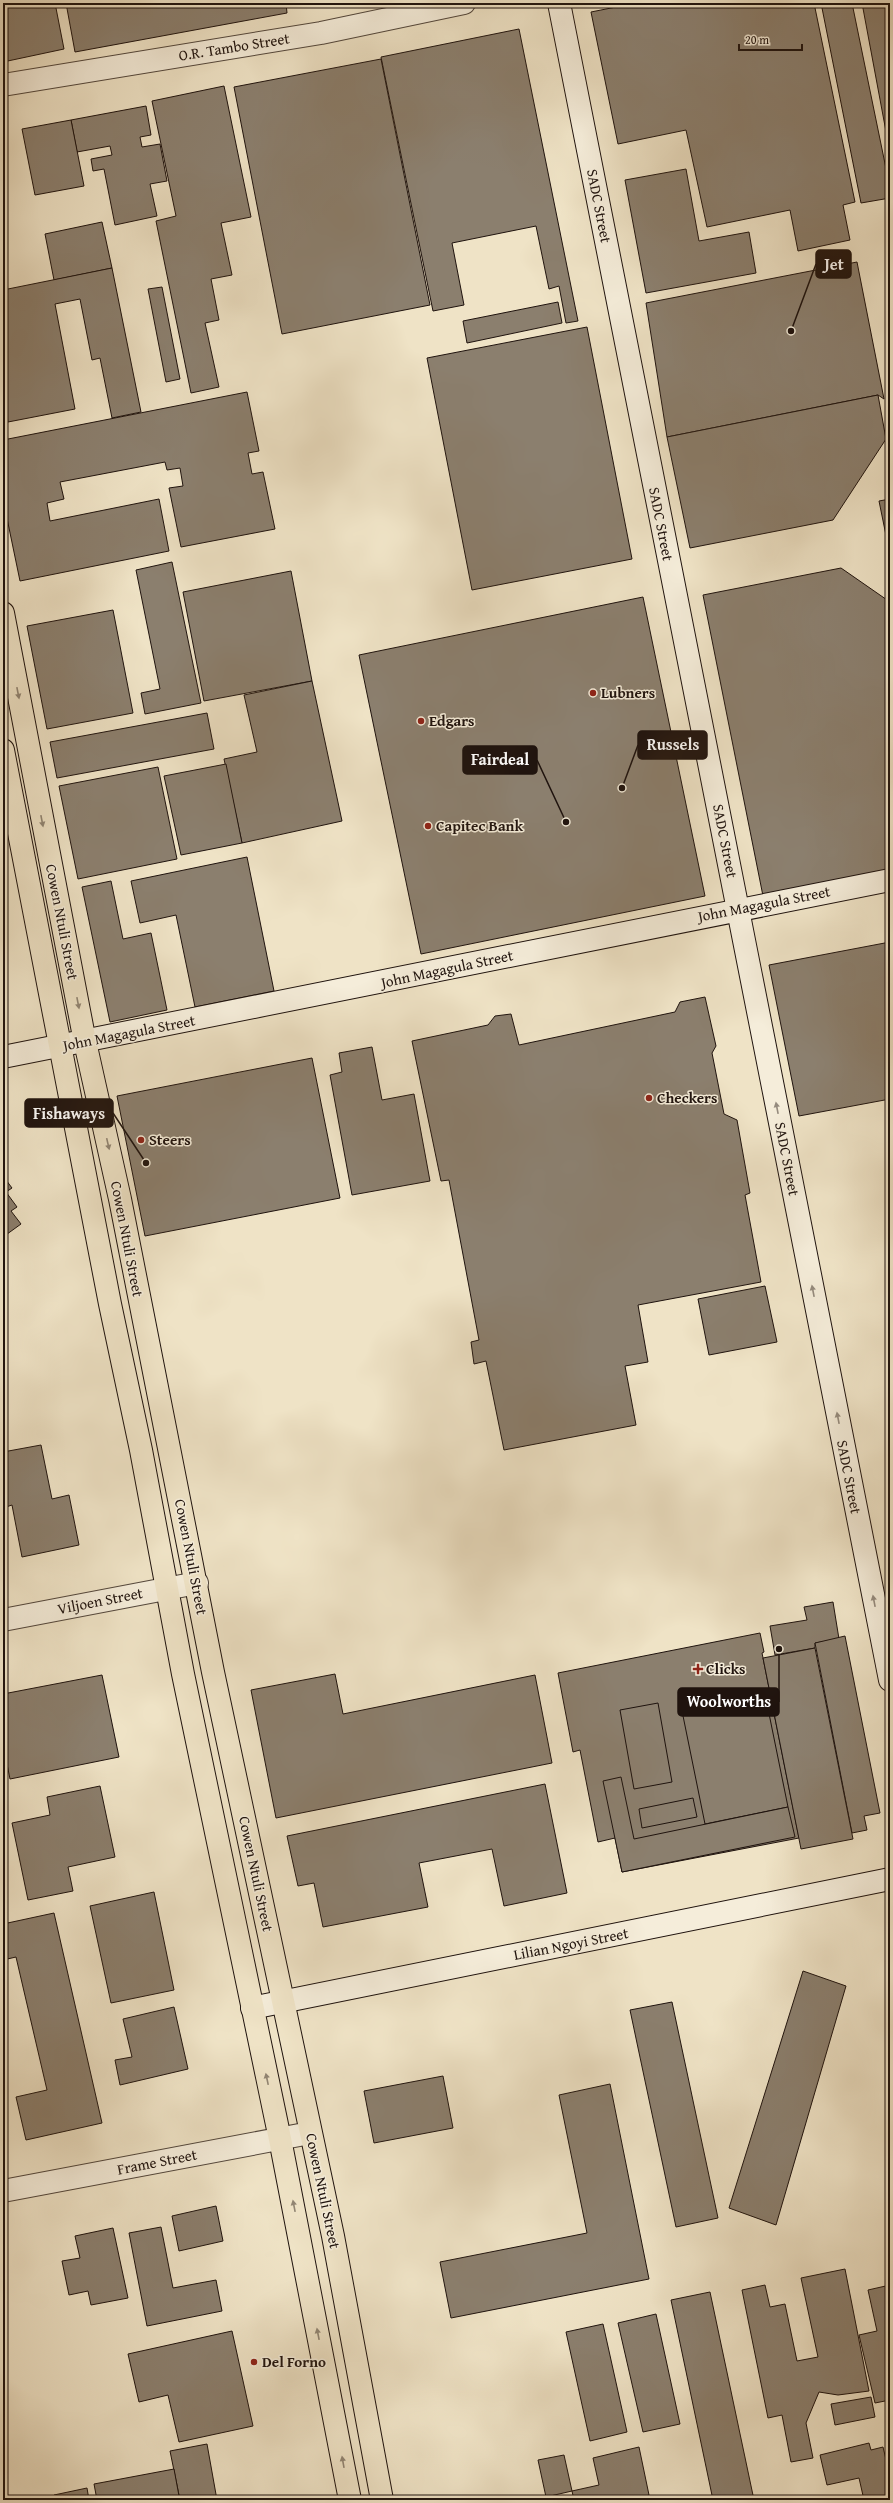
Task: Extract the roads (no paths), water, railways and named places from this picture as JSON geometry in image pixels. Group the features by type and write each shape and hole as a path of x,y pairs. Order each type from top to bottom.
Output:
{"highway":[{"name":"Cowen Ntuli Street","path":"3,613 85,1042 120,1199 129,1254 282,2002 333,2236 382,2500"},
{"name":"Cowen Ntuli Street","path":"3,750 166,1588 280,2139 350,2500"}],"main road":[{"name":"O.R. Tambo Street","path":"3,85 321,33 464,3"},
{"name":"SADC Street","path":"559,3 890,1680"},
{"name":"John Magagula Street","path":"3,1057 60,1047 738,909 890,880"},
{"name":"Viljoen Street","path":"3,1620 197,1583"},
{"name":"Lilian Ngoyi Street","path":"252,2008 890,1879"},
{"name":"Frame Street","path":"3,2191 280,2139 310,2132"}],"place":[{"name":"Jet","path":"791,331"},
{"name":"Lubners","path":"593,693"},
{"name":"Edgars","path":"421,721"},
{"name":"Russels","path":"622,788"},
{"name":"Fairdeal","path":"566,822"},
{"name":"Capitec Bank","path":"428,826"},
{"name":"Checkers","path":"649,1098"},
{"name":"Steers","path":"141,1140"},
{"name":"Fishaways","path":"146,1163"},
{"name":"Woolworths","path":"779,1649"},
{"name":"Clicks","path":"698,1669"},
{"name":"Del Forno","path":"254,2362"}]}
